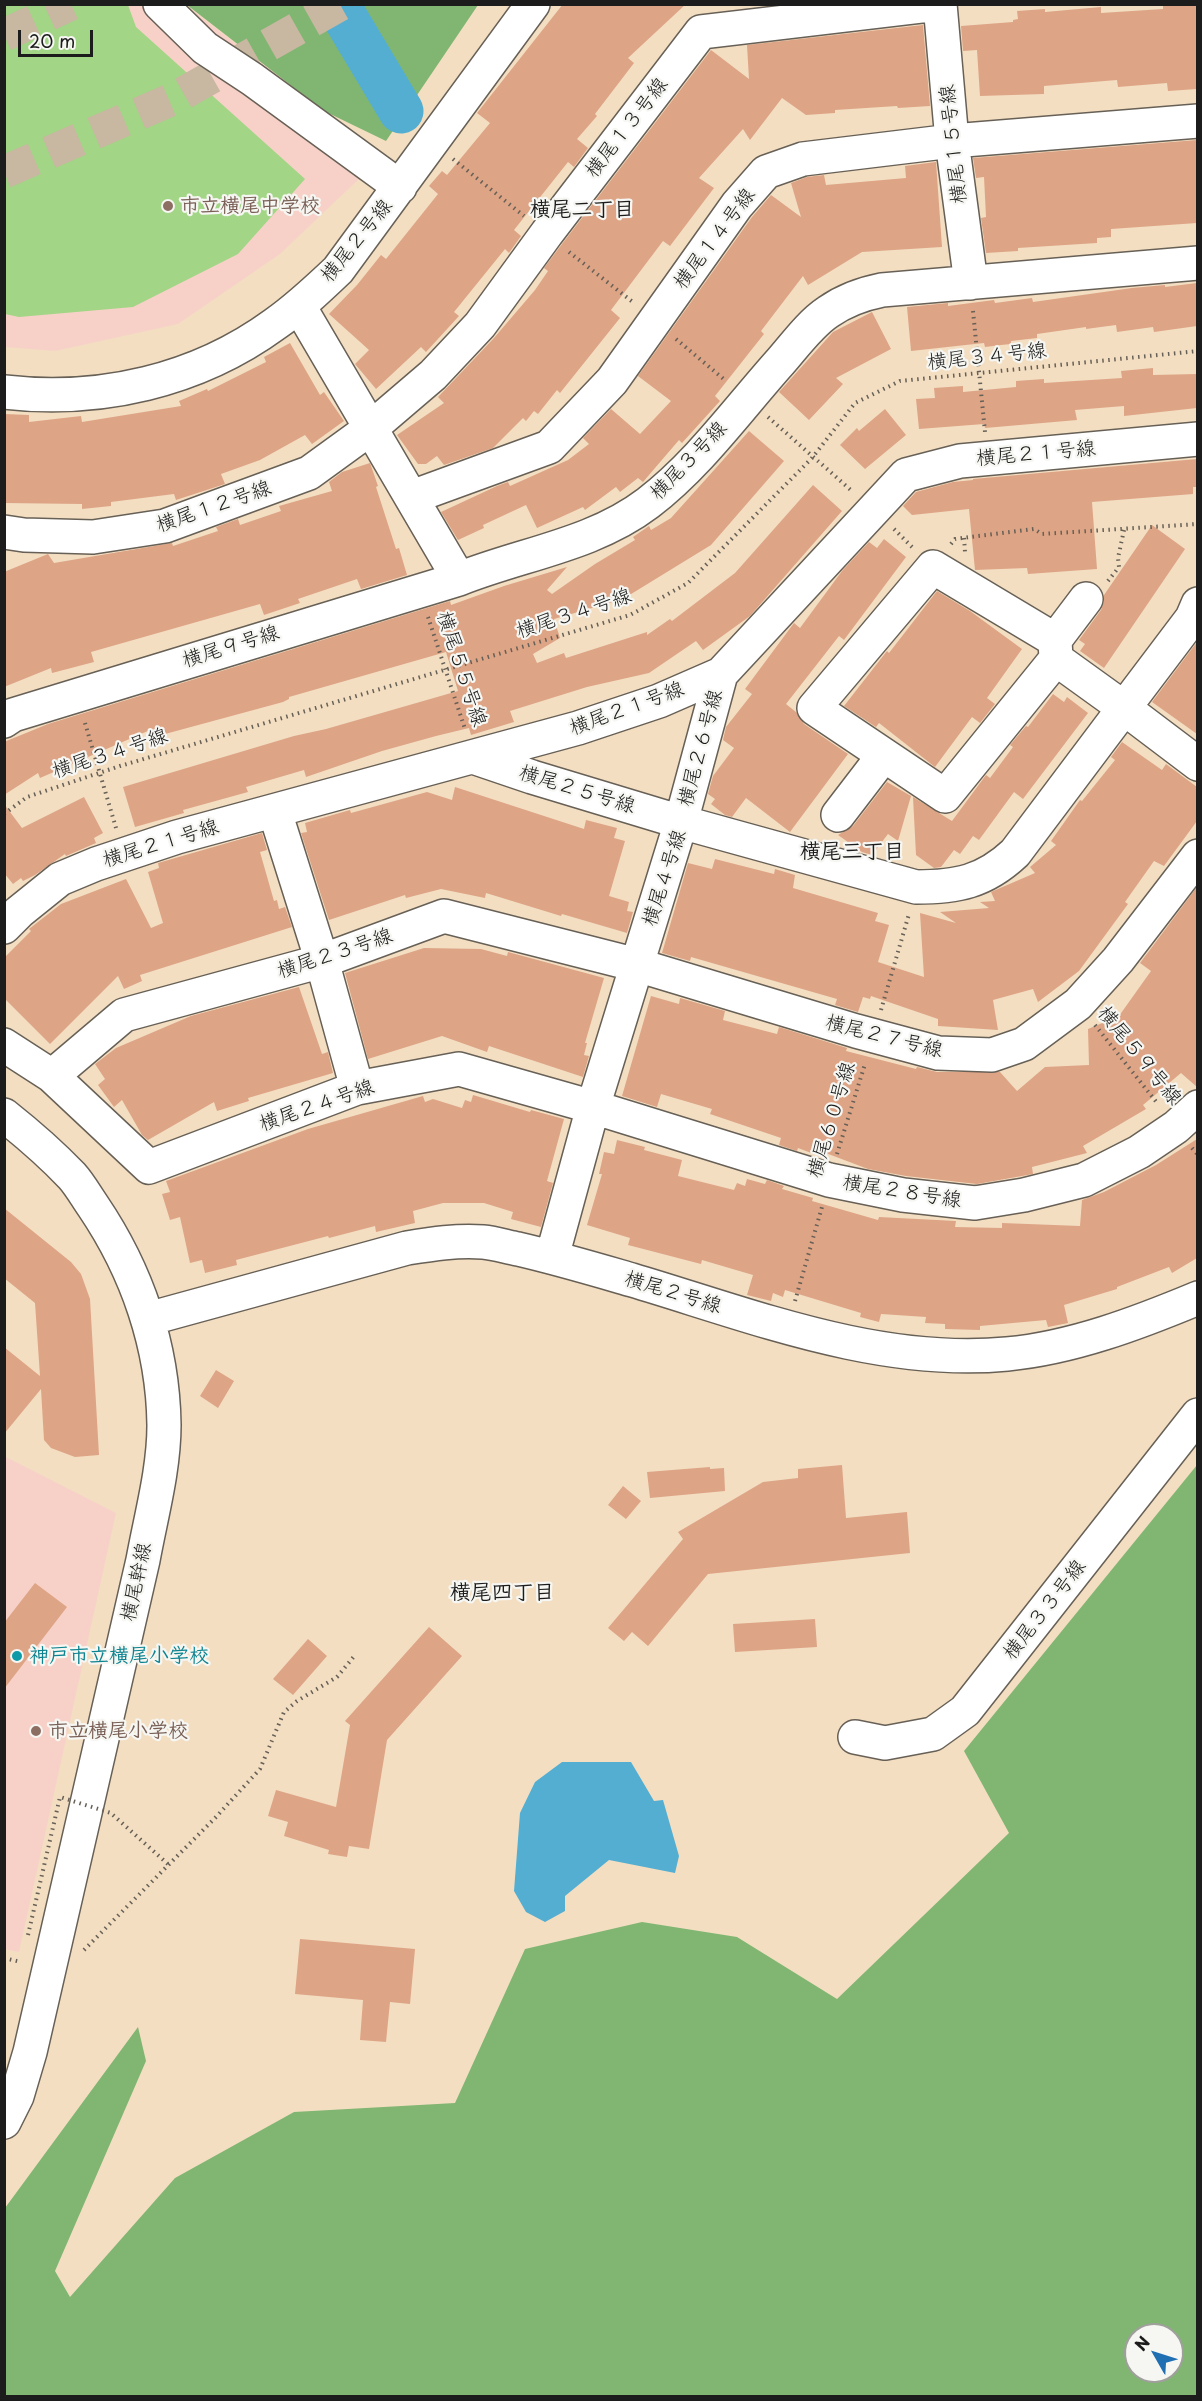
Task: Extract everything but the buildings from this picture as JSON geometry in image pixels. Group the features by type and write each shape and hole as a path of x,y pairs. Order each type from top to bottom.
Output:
{"street":[{"path":"160,4 206,48 400,187"},
{"name":"横尾２号線","path":"4,392 28,395 85,394 130,389 163,381 238,348 274,326 338,270 533,4"},
{"name":"横尾１５号線","path":"939,4 952,141 970,284"},
{"name":"横尾１３号線","path":"371,428 433,375 480,325 547,233 701,32 939,4"},
{"name":"横尾１４号線","path":"412,496 549,447 612,381 737,205 766,172 802,159 952,141 1197,121"},
{"name":"横尾３号線","path":"459,579 491,566 579,540 647,504 702,451 826,313 861,294 882,290 1197,263"},
{"path":"299,306 459,579"},
{"name":"横尾１２号線","path":"4,532 24,535 93,537 165,526 309,473 371,428"},
{"name":"横尾２１号線","path":"4,927 60,879 96,864 177,837 578,728 659,701 721,674 906,475 960,461 1197,439"},
{"path":"1086,599 1055,649 945,796 814,708 933,567 1055,649 1124,708 1197,764"},
{"name":"横尾９号線","path":"7,713 459,579"},
{"name":"横尾４号線","path":"552,1257 593,1107 681,822 916,887 948,887 981,878 1002,866 1015,853 1192,618 1197,604"},
{"name":"横尾２６号線","path":"681,822 721,674"},
{"path":"838,815 884,755"},
{"name":"横尾２５号線","path":"473,757 681,822"},
{"path":"275,812 322,961 357,1088"},
{"name":"横尾２７号線","path":"637,965 938,1053 992,1055 1024,1044 1078,1004 1118,960 1197,856"},
{"name":"横尾２３号線","path":"52,1076 124,1015 322,961 444,916 637,965"},
{"path":"4,1045 52,1076"},
{"name":"横尾２４号線","path":"52,1076 148,1167 357,1088 459,1070 593,1107"},
{"name":"横尾２８号線","path":"593,1107 829,1180 903,1195 975,1203 999,1200 1084,1180 1139,1152 1187,1117"},
{"name":"横尾幹線","path":"4,1115 74,1178 109,1229 141,1296 148,1319 158,1362 164,1424 156,1491 142,1560 30,2052 17,2096 4,2122"},
{"name":"横尾２号線","path":"148,1319 397,1251 442,1242 485,1242 552,1257 788,1327 873,1347 928,1354 1010,1353 1114,1331 1197,1298"},
{"name":"横尾３３号線","path":"855,1737 885,1743 933,1734 965,1711 1197,1415"}],"path":[{"path":"452,158 525,217"},
{"path":"564,248 636,305"},
{"path":"970,284 987,458"},
{"path":"673,336 733,387"},
{"name":"横尾３４号線","path":"4,814 27,797 99,772 630,615 688,583 812,458 855,403 900,381 1197,351"},
{"path":"760,411 855,494"},
{"path":"885,521 933,567 956,539 1034,529 1042,534 1197,524"},
{"path":"1086,599 1095,598 1119,567 1118,558 1124,530"},
{"name":"横尾５５号線","path":"420,590 473,757"},
{"path":"77,694 124,855"},
{"name":"横尾６０号線","path":"788,1327 916,887"},
{"name":"横尾５９号線","path":"1078,1004 1187,1117 1197,1155"},
{"path":"77,1957 260,1769 284,1712 297,1701 338,1677 356,1654"},
{"path":"28,1935 60,1797 111,1813 168,1864"},
{"path":"4,1958 25,1963"}],"shaded area":[{"name":"市立横尾中学校","path":"4,5 186,5 382,157 280,254 178,324 55,351 5,347"},
{"name":"市立横尾小学校","path":"4,1456 116,1513 19,1952 4,1949"}],"green space":[{"name":"市立横尾中学校","path":"5,4 128,5 136,27 305,179 238,254 133,307 19,317 5,314"},
{"path":"187,5 478,5 386,141 324,111"},
{"path":"1197,1465 1197,2396 5,2396 5,2208 138,2027 146,2061 55,2271 70,2297 175,2178 294,2112 455,2103 525,1949 642,1922 737,1937 837,1999 1009,1833 964,1751"}],"water":[{"path":"562,1762 631,1762 654,1801 663,1800 679,1856 675,1873 609,1860 565,1896 565,1911 545,1922 526,1912 514,1891 520,1813 535,1782"}],"waterway":[{"path":"337,4 401,111"}],"tunnel":[{"path":"4,35 71,4"},
{"path":"4,172 173,99 341,4"}],"place":[{"name":"市立横尾中学校","path":"168,206"},
{"name":"神戸市立横尾小学校","path":"17,1656"},
{"name":"市立横尾小学校","path":"36,1731"}],"district":[{"name":"横尾二丁目","path":"582,210"},
{"name":"横尾三丁目","path":"852,852"},
{"name":"横尾四丁目","path":"502,1593"}]}
